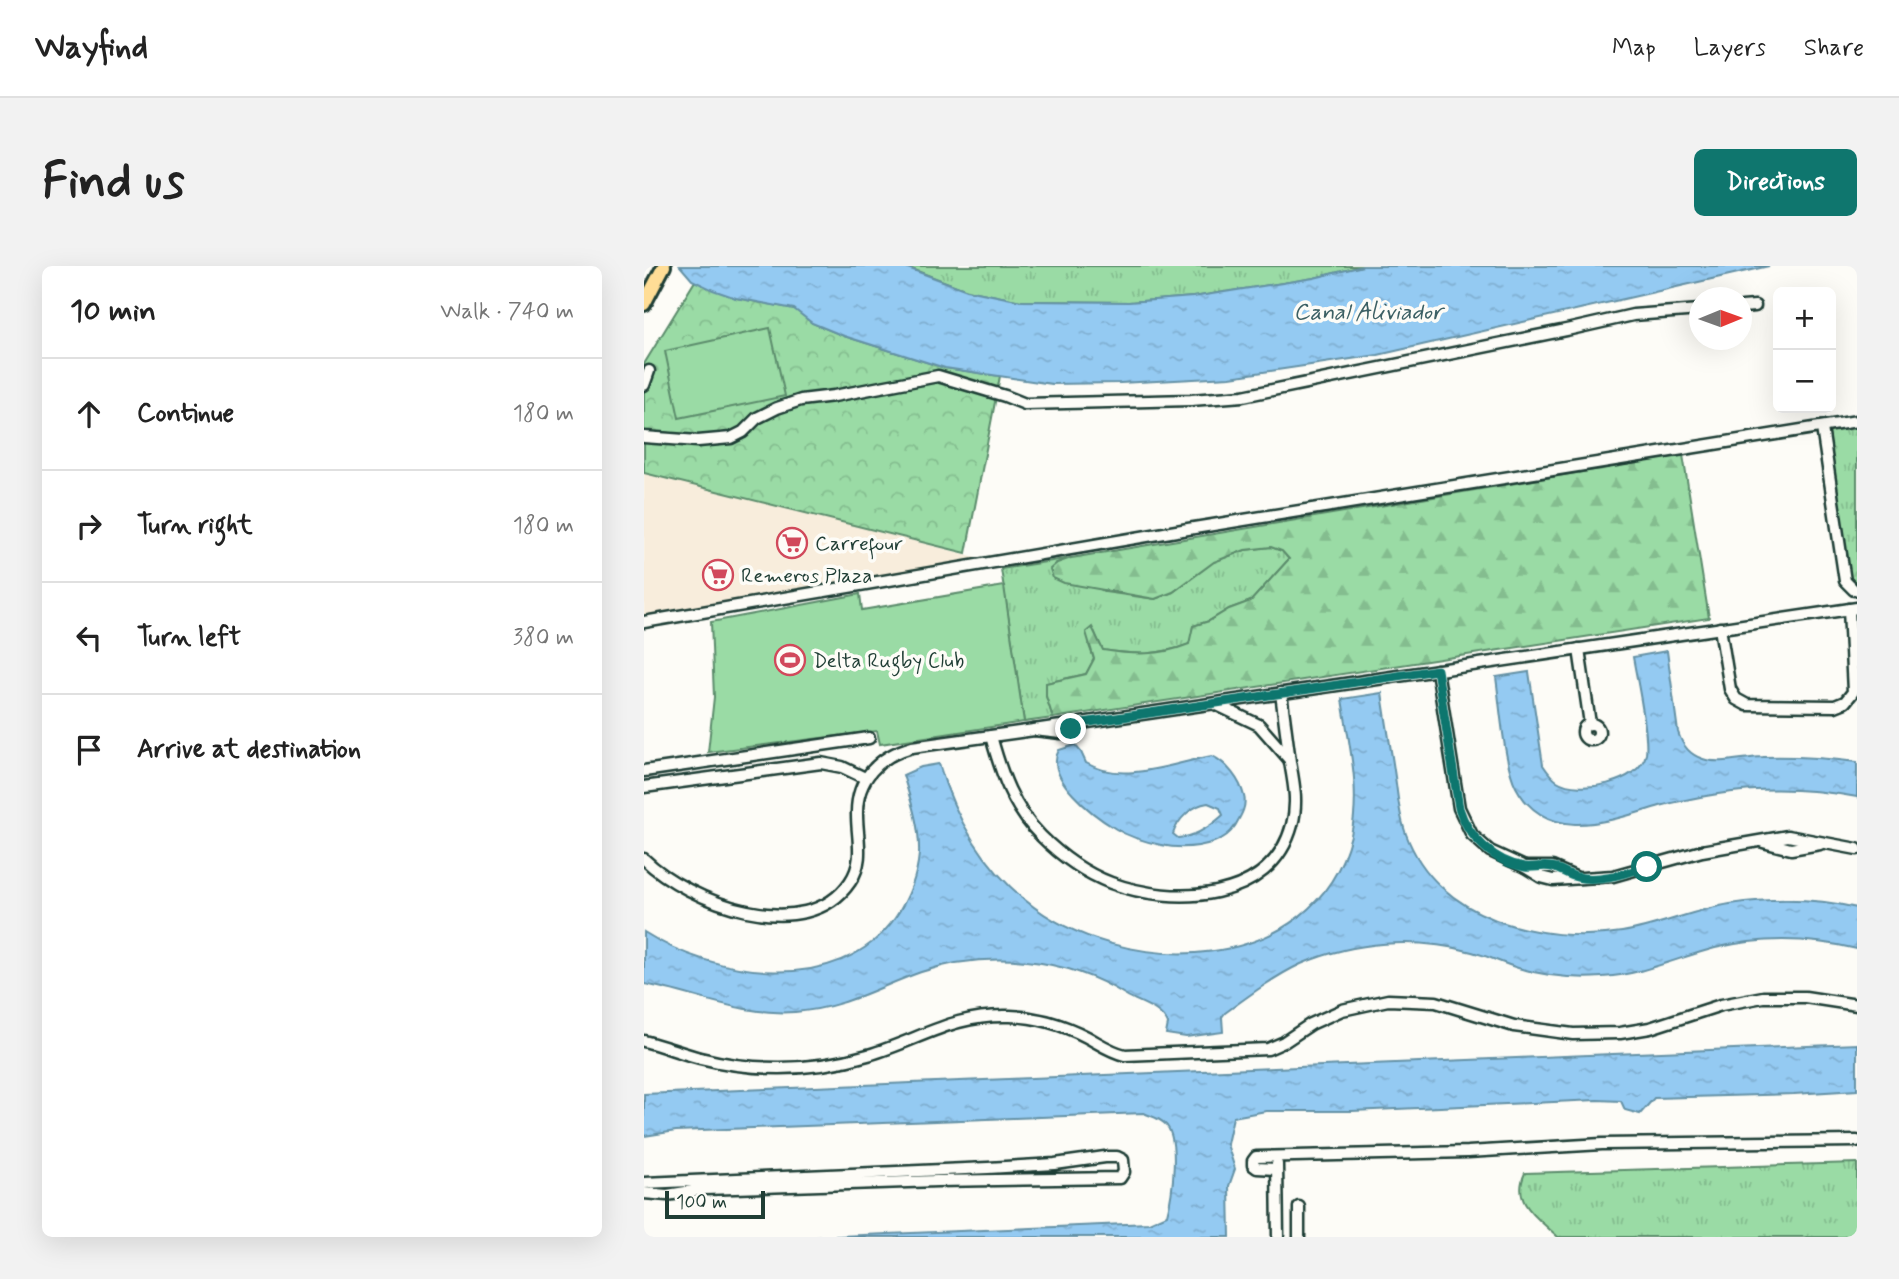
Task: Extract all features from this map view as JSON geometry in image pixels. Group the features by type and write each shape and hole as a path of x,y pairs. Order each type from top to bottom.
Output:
{"main road":[{"path":"644,289 658,270"},
{"path":"644,304 658,270"}],"street":[{"path":"644,437 698,442 731,438 743,432 757,418 801,400 938,376 1025,404 1243,396 1633,315 1689,311"},
{"path":"644,385 649,371"},
{"path":"644,622 1201,527 1857,421"},
{"path":"1822,428 1845,581 1854,590"},
{"path":"644,859 680,887 722,905 752,912 802,911 821,906 849,883 858,864 860,843 857,803 865,778 881,762 902,750 1034,730 1061,733 1083,723 1578,649 1720,628 1853,609 1853,692 1845,702 1835,706 1747,705 1739,702 1730,690 1720,628"},
{"path":"1578,649 1590,723"},
{"path":"1437,670 1461,817 1472,835 1490,851 1547,879 1613,876 1702,851 1788,836 1857,849"},
{"path":"991,736 1012,796 1040,835 1068,858 1097,877 1159,895 1186,896 1224,891 1255,877 1274,860 1288,836 1294,813 1295,787 1281,693"},
{"path":"1215,704 1259,725 1275,740 1290,761"},
{"path":"644,771 869,738"},
{"path":"644,787 821,763 842,767 865,778"},
{"path":"644,1041 715,1062 785,1069 824,1065 870,1055 940,1027 983,1017 1011,1016 1043,1021 1074,1031 1125,1055 1268,1049 1331,1014 1352,1006 1388,1000 1436,1002 1514,1026 1573,1034 1620,1033 1650,1028 1721,1005 1763,997 1805,997 1857,1005"},
{"path":"1276,1170 1257,1168 1253,1161 1256,1157 1468,1152 1602,1144 1857,1141"},
{"path":"644,1183 667,1181 694,1186 978,1174 1112,1180 1120,1178 1124,1172 1123,1160 1117,1157 978,1174"},
{"path":"1278,1237 1276,1170 1277,1164 1283,1158"},
{"path":"644,1193 667,1195 694,1186"},
{"path":"1299,1207 1299,1237"}],"shaded area":[{"name":"Remeros Plaza","path":"644,473 731,494 984,559 644,615"}],"green space":[{"path":"904,266 1363,266 1314,278 1193,297 1129,302 1021,301 967,290"},
{"path":"695,281 736,298 795,309 812,323 844,336 945,368 1000,376 966,553 644,473 644,364"},
{"path":"770,328 785,396 679,418 665,351"},
{"path":"1857,426 1857,596 1850,578 1828,430"},
{"path":"1683,455 1709,618 1053,718 1046,696 1046,683 1086,674 1094,659 1086,632 1092,627 1103,650 1146,653 1178,648 1189,644 1193,626 1251,601 1289,559 1282,551 1271,547 1245,550 1214,562 1173,592 1155,599 1064,583 1053,578 1050,569 1057,563 1071,558"},
{"path":"1271,547 1282,551 1289,559 1251,601 1193,626 1190,644 1168,651 1136,653 1102,650 1095,633 1089,645 1094,659 1086,674 1046,683 1046,696 1053,718 1024,722 1001,569 1071,558 1057,563 1105,592 1155,599 1173,592 1213,562 1245,550"},
{"path":"1004,586 1024,722 880,744 877,731 708,752 714,697 711,622 860,594 862,610"},
{"path":"1857,1163 1857,1237 1558,1237 1529,1209 1521,1193 1525,1173"}],"water":[{"name":"Canal Aliviador","path":"680,266 894,266 905,267 967,290 1021,301 1129,302 1193,297 1314,278 1363,266 1769,266 1378,355 1230,377 1052,384 945,368 844,336 812,323 794,309 736,298 713,290 692,280"},
{"path":"1667,651 1678,732 1690,752 1710,761 1787,757 1857,762 1857,797 1823,792 1752,790 1689,799 1602,822 1582,824 1563,823 1545,817 1529,805 1516,787 1508,764 1496,677 1529,672 1543,765 1551,776 1567,785 1579,787 1608,784 1633,772 1646,754 1646,734 1633,657"},
{"path":"1382,693 1399,806 1406,834 1421,863 1441,887 1467,906 1495,920 1526,929 1591,935 1636,929 1730,904 1778,900 1826,902 1857,908 1857,949 1804,941 1750,942 1715,948 1631,973 1581,978 1528,971 1451,947 1407,943 1364,946 1322,956 1291,969 1225,1013 1222,1017 1223,1032 1186,1037 1166,1034 1168,1024 1161,1014 1103,982 1053,965 1026,961 973,961 946,965 845,1002 795,1012 756,1011 644,984 644,932 673,948 705,960 739,968 775,972 809,969 842,960 871,943 900,911 911,888 918,863 916,824 903,775 921,767 939,764 953,803 983,855 1025,900 1065,926 1111,944 1161,953 1210,952 1257,940 1298,917 1331,882 1351,835 1354,818 1353,767 1342,699"},
{"path":"1075,745 1086,763 1116,772 1148,770 1212,756 1223,763 1236,778 1244,796 1244,808 1229,834 1207,844 1175,847 1138,839 1107,823 1073,795 1058,772 1056,761 1059,750","holes":["1208,803 1220,808 1223,815 1202,830 1178,838 1173,834 1182,818 1196,807"]},
{"path":"1857,1044 1857,1090 1654,1098 1640,1114 1625,1110 1621,1101 1597,1100 1352,1111 1266,1111 1233,1117 1227,1144 1235,1169 1229,1186 1230,1237 815,1237 1149,1223 1167,1215 1173,1181 1174,1153 1169,1130 1162,1121 1144,1113 676,1131 644,1136 644,1094"}],"place":[{"name":"Carrefour","path":"792,543"},
{"name":"Remeros Plaza","path":"718,575"},
{"name":"Delta Rugby Club","path":"790,660"}],"route":[{"path":"1071,729 1083,723 1437,670 1461,817 1476,840 1509,862 1525,867 1552,867 1577,877 1613,876 1647,867"}]}
